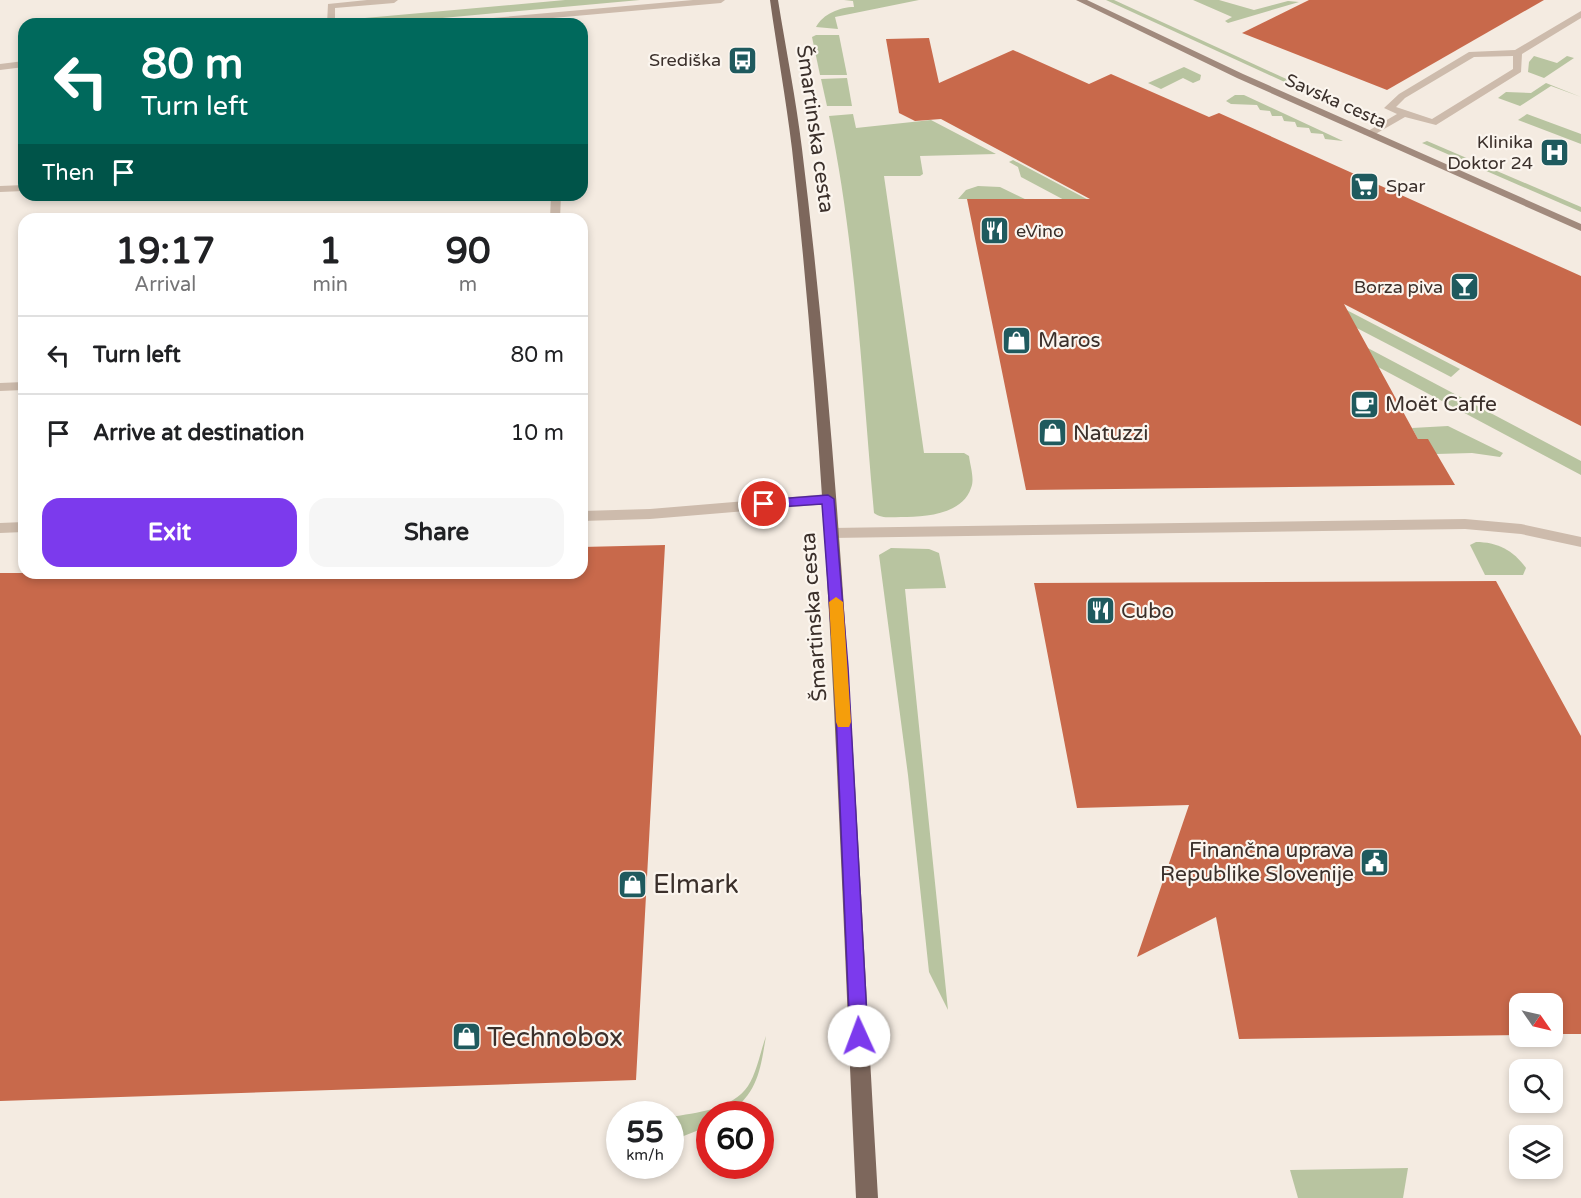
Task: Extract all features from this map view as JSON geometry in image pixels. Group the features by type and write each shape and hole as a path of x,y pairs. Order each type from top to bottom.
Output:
{"main road":[{"name":"Šmartinska cesta","path":"774,0 798,150 819,367 841,667 867,1198"}],"street":[{"path":"331,18 332,6 394,0"},
{"path":"524,18 721,0"},
{"name":"Savska cesta","path":"1080,0 1368,134 1581,228"},
{"path":"1517,53 1518,70 1433,123 1389,108 1402,96 1472,54 1517,53 1581,14"},
{"path":"0,67 18,65"},
{"path":"1368,134 1405,113"},
{"path":"0,189 18,188"},
{"path":"0,387 18,386"},
{"path":"588,516 650,514 828,499"},
{"path":"831,532 1465,524 1514,528 1581,542"},
{"path":"0,528 18,527"}],"green space":[{"path":"565,0 640,0 443,18 365,18"},
{"path":"844,0 919,0 835,17 838,29 816,27 832,12 854,7 853,1"},
{"path":"1106,0 1114,0 1341,104 1337,106"},
{"path":"1193,0 1219,0 1254,10 1288,1 1299,2 1228,23 1225,21 1232,17"},
{"path":"839,35 847,75 820,75 812,37"},
{"path":"1534,56 1557,63 1567,56 1574,58 1544,78 1528,72 1529,62"},
{"path":"1184,67 1201,75 1200,80 1193,83 1183,78 1161,89 1148,83"},
{"path":"847,78 852,106 827,106 821,79"},
{"path":"1546,83 1581,97 1551,86 1520,106 1498,98 1506,92 1531,93"},
{"path":"1235,95 1244,95 1343,141 1325,139 1323,134 1311,133 1309,128 1297,127 1295,122 1284,121 1282,116 1272,116 1270,111 1260,110 1257,105 1231,104 1226,101"},
{"path":"853,114 856,128 931,120 996,154 920,156 923,174 920,176 884,176 924,453 964,453 969,456 972,472 973,480 966,497 960,504 941,513 887,517 874,513 852,264 829,116"},
{"path":"1527,114 1581,134 1581,144 1518,120"},
{"path":"1427,141 1581,207 1581,212 1422,143"},
{"path":"1013,160 1581,461 1581,475 1021,177 1018,167 1009,162"},
{"path":"978,186 1000,187 1056,214 1015,199 958,199 966,190"},
{"path":"1312,292 1460,369 1451,377 1301,299"},
{"path":"1448,426 1503,453 1500,457 1472,453 1436,454 1418,439 1412,428"},
{"path":"1476,542 1498,545 1516,556 1526,568 1523,575 1485,575 1470,545"},
{"path":"891,548 929,549 939,553 946,588 905,589 948,1010 929,972 908,775 879,555"},
{"path":"766,1036 762,1060 752,1089 743,1101 731,1101 741,1094 753,1076"},
{"path":"696,1113 696,1131 684,1136 684,1115"},
{"path":"1408,1168 1403,1198 1298,1198 1290,1170"}],"building":[{"path":"1309,0 1544,0 1387,90 1242,33"},
{"path":"929,38 939,83 1013,50 1089,84 1111,74 1209,117 1219,113 1581,276 1581,426 1344,304 1418,439 1428,439 1455,485 1026,490 967,199 1090,199 941,119 915,121 899,113 886,39"},
{"path":"665,545 636,1080 0,1101 0,573 18,573 18,579 588,579 588,547"},
{"name":"Finančna uprava Republike Slovenije","path":"1496,581 1581,736 1581,1034 1563,1034 1563,993 1509,993 1509,1035 1239,1039 1216,917 1137,957 1189,805 1077,808 1034,583"}],"slow traffic":[{"path":"836,602 843,722"}],"place":[{"name":"Središka","path":"742,60"},
{"name":"Klinika Doktor 24","path":"1554,152"},
{"name":"Spar","path":"1365,186"},
{"name":"eVino","path":"995,231"},
{"name":"Borza piva","path":"1464,287"},
{"name":"Maros","path":"1017,340"},
{"name":"Moët Caffe","path":"1364,404"},
{"name":"Natuzzi","path":"1052,433"},
{"name":"Cubo","path":"1100,611"},
{"name":"Finančna uprava Republike Slovenije","path":"1375,862"},
{"name":"Elmark","path":"632,884"},
{"name":"Technobox","path":"466,1037"}],"route":[{"path":"764,504 828,499 841,667 859,1036"}]}
